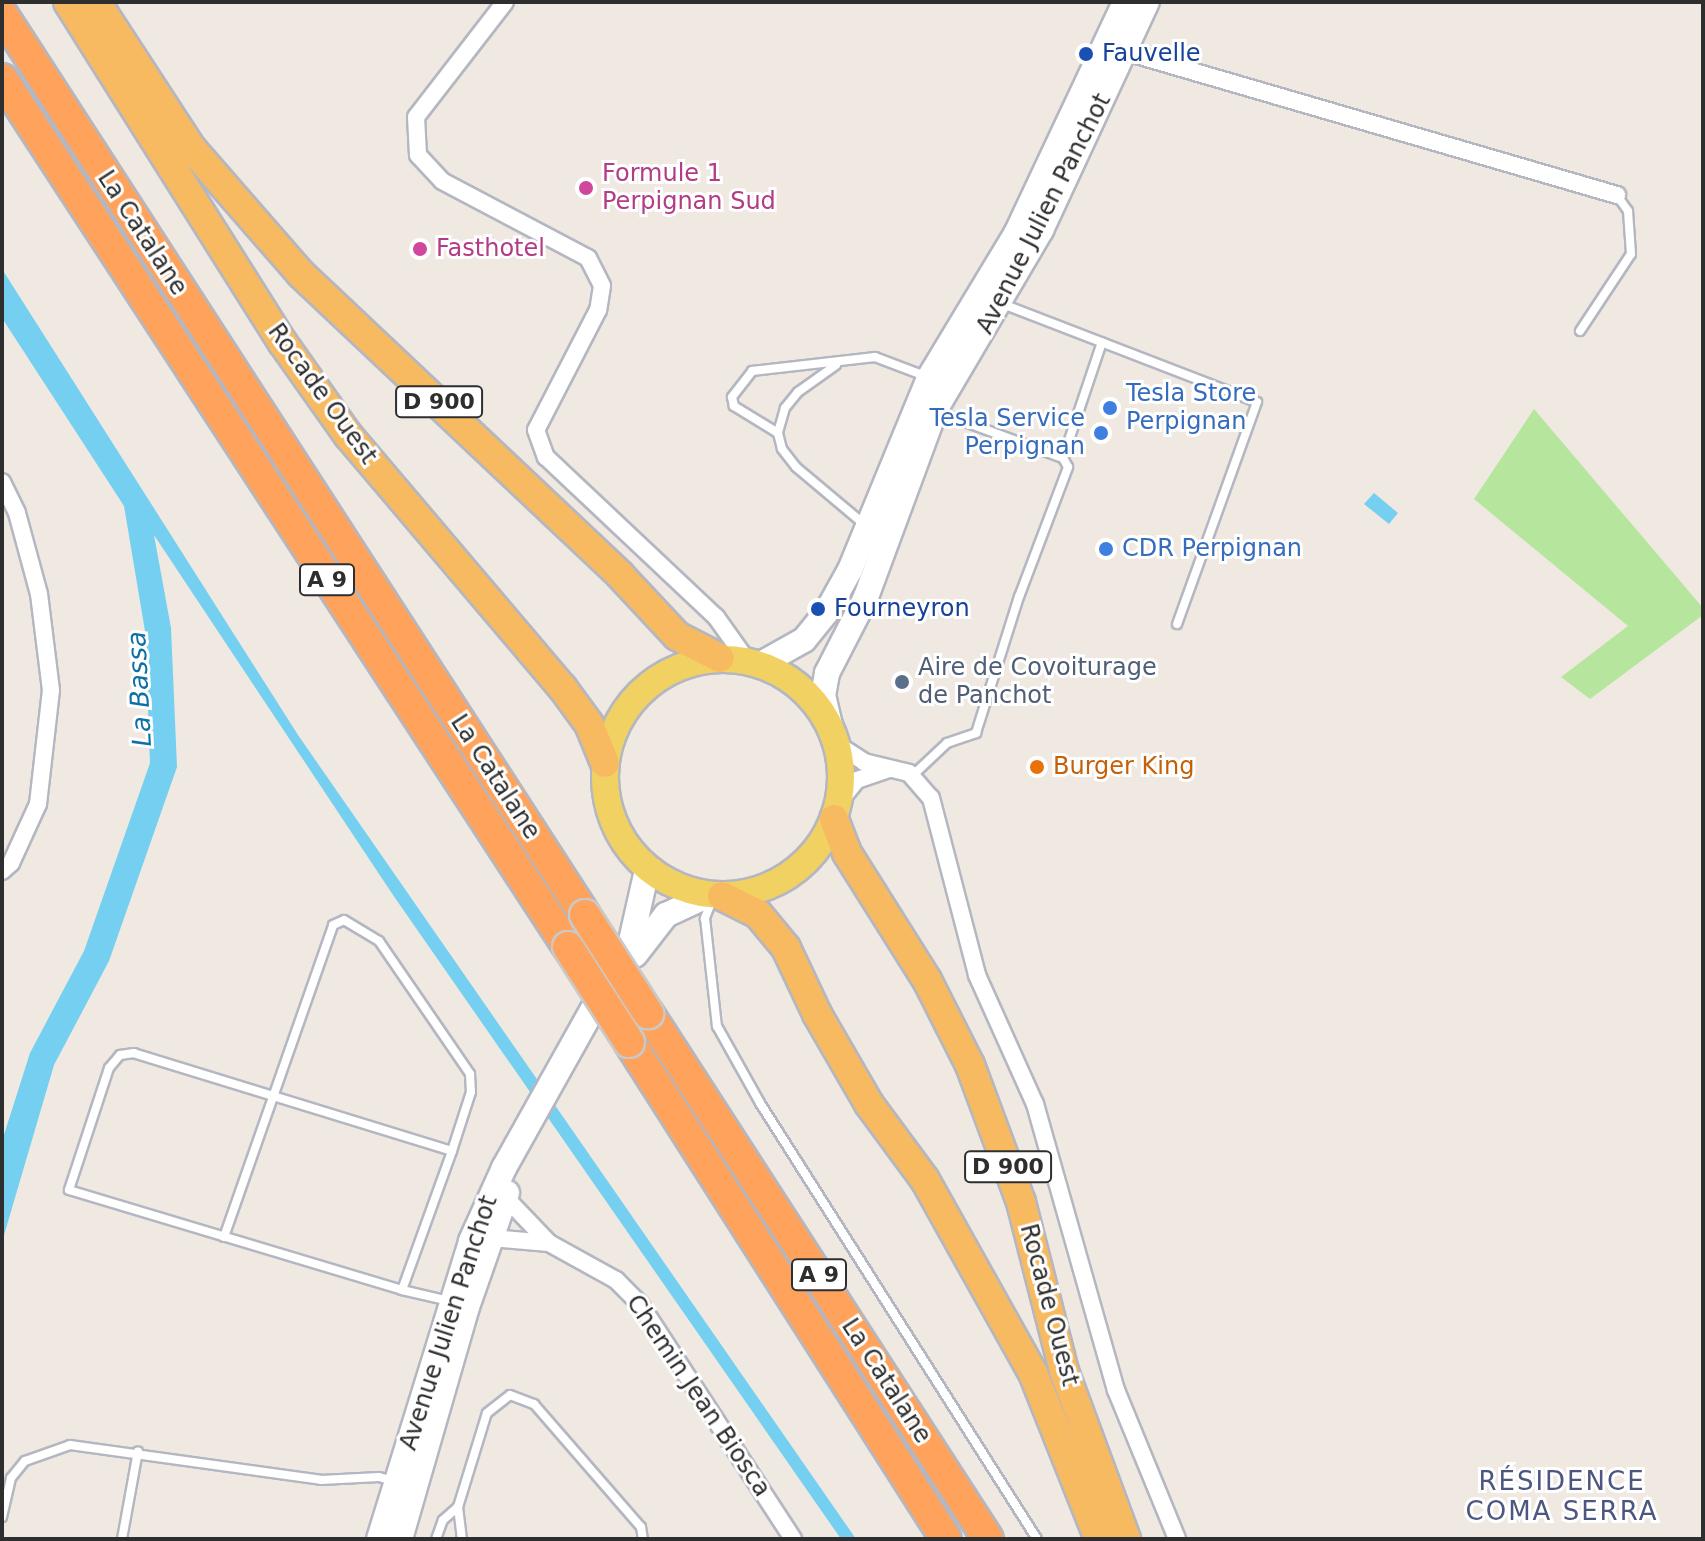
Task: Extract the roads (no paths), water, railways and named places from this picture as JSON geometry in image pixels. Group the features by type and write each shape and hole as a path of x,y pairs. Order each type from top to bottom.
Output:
{"highway":[{"name":"Rocade Ouest","path":"68,2 95,15 165,132 283,343 348,435 562,687 589,724 605,763"},
{"name":"La Catalane","path":"8,24 988,1539"},
{"name":"La Catalane","path":"8,89 568,947 946,1539"},
{"name":"Rocade Ouest","path":"165,132 301,274 620,575 677,636 742,660"},
{"name":"Rocade Ouest","path":"837,810 847,853 927,980 970,1065 1021,1202 1064,1371 1126,1539"},
{"name":"Rocade Ouest","path":"713,896 758,914 786,948 855,1080 925,1180 1033,1373 1099,1539"}],"main road":[{"name":"Avenue Julien Panchot","path":"1116,49 1125,2"},
{"name":"Avenue Julien Panchot","path":"834,738 823,696 827,673 885,547 935,410 1116,49 1147,2"},
{"name":"Avenue Julien Panchot","path":"742,660 804,640 826,613 867,527 929,378 956,331 991,300"},
{"path":"742,660 812,699 834,738 837,810 815,853 790,875 761,890 713,896 647,870 613,820 605,763 620,717 634,697 673,669 742,660"},
{"name":"Avenue Julien Panchot","path":"394,1536 422,1458 504,1168 537,1116 631,941 647,870"},
{"name":"Avenue Julien Panchot","path":"561,1072 651,930 685,902 713,896"},
{"name":"Avenue Julien Panchot","path":"394,1536 400,1484 454,1304 537,1116"}],"street":[{"path":"505,2 416,117 418,155 442,181 588,258 602,286 598,310 542,413 536,430 542,448 546,457 726,630 742,660"},
{"path":"1116,49 1617,195"},
{"path":"2,482 17,513 39,594 51,690 38,804 11,863 2,871"},
{"path":"834,738 864,762 894,768 912,776 931,798 977,975 1035,1104 1116,1390 1177,1539"},
{"path":"837,810 870,773 894,768"},
{"name":"Chemin Jean Biosca","path":"489,1222 549,1243 616,1280 640,1304 793,1539"},
{"name":"Chemin Jean Biosca","path":"489,1222 549,1243"}],"lane":[{"path":"1580,331 1631,254 1628,211 1617,195"},
{"path":"991,300 1257,402 1177,624"},
{"path":"912,776 945,739 976,733 1019,597 1068,467 1063,458 935,410 937,377 956,342 956,331"},
{"path":"1063,458 1102,342"},
{"path":"778,433 734,406 732,397 742,379 752,371 836,365 875,357 929,378 931,400 901,456 909,476"},
{"path":"836,365 798,392 785,408 778,433 782,449 796,467 867,527 885,547"},
{"path":"713,896 705,918 717,1026 760,1103 1037,1539"},
{"path":"224,1237 333,925 344,920 379,941 470,1074 471,1092 402,1290"},
{"path":"444,1383 446,1344 454,1304 69,1190 109,1068 120,1055 134,1053 452,1151"},
{"path":"462,1539 458,1507 487,1413 510,1395 534,1404 641,1527 643,1539"},
{"path":"2,1517 11,1478 25,1461 46,1450 70,1445 138,1451 321,1480 379,1477 400,1484 422,1458"},
{"path":"122,1539 138,1451"},
{"path":"436,1539 443,1520 458,1507"}],"water":[{"path":"2,269 298,735 856,1539 841,1539 393,895 154,535 171,628 177,767 109,961 54,1065 2,1242 2,1141 30,1053 84,951 150,763 145,631 124,506 2,318"},
{"path":"1374,493 1398,513 1389,524 1364,504"}],"place":[{"name":"Fauvelle","path":"1086,54"},
{"name":"Formule 1 Perpignan Sud","path":"586,188"},
{"name":"Fasthotel","path":"420,249"},
{"name":"Tesla Store Perpignan","path":"1110,408"},
{"name":"Tesla Service Perpignan","path":"1101,433"},
{"name":"CDR Perpignan","path":"1106,549"},
{"name":"Fourneyron","path":"818,609"},
{"name":"Aire de Covoiturage de Panchot","path":"902,682"},
{"name":"Burger King","path":"1037,767"}],"district":[{"name":"RÉSIDENCE COMA SERRA","path":"1562,1497"}],"water label":[{"name":"La Bassa","path":"140,689"}]}
